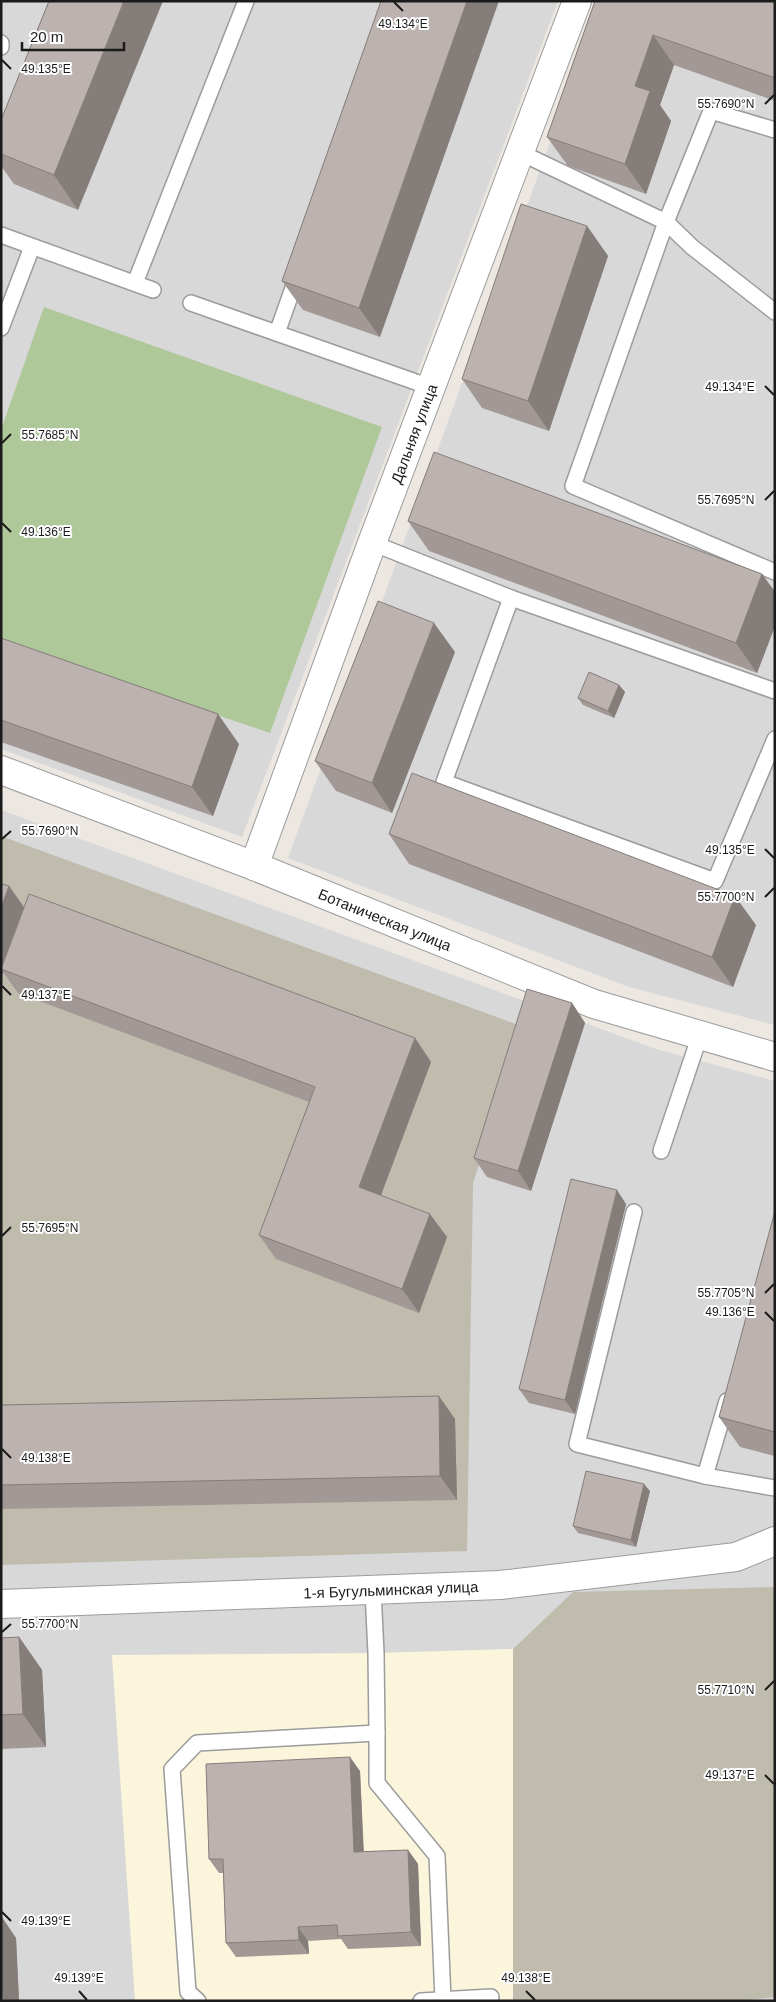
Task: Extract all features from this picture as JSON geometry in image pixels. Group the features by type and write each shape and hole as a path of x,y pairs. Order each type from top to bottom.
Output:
{"street":[{"name":"Дальняя улица","path":"254,866 430,387 577,1"},
{"name":"Ботаническая улица","path":"1,770 254,866 594,1004 775,1057"},
{"name":"1-я Бугульминская улица","path":"1,1604 500,1585 736,1557 775,1541"}],"lane":[{"path":"135,283 246,1"},
{"path":"775,130 711,111 666,222 573,486 775,572"},
{"path":"519,152 666,222 692,247 775,312"},
{"path":"1,235 153,290"},
{"path":"1,328 32,247"},
{"path":"277,334 303,260"},
{"path":"191,303 430,387"},
{"path":"372,543 511,598 775,691"},
{"path":"511,598 444,782 715,881 775,739"},
{"path":"660,1151 700,1035"},
{"path":"634,1212 577,1444 705,1476 775,1488"},
{"path":"705,1476 729,1391"},
{"path":"373,1591 376,1653 377,1783 437,1856 443,2000"},
{"path":"198,2001 188,1992 172,1768 197,1743 377,1733"},
{"path":"422,2001 491,1997"}],"shaded area":[{"path":"1,1 558,1 242,837 1,749"},
{"path":"602,1 775,1 775,1025 629,987 288,858"},
{"path":"1,810 656,1049 775,1081 775,2001 1,2001"},
{"path":"1,836 524,1027 473,1183 467,1551 1,1565"},
{"path":"775,1587 775,1997 738,2001 513,2001 513,1649 573,1592"},
{"path":"513,1649 513,2001 135,2001 112,1655 376,1653"}],"green space":[{"path":"44,307 382,427 270,733 1,642 1,430"}],"building":[{"path":"49,1 124,1 54,175 1,154 1,120"},
{"path":"381,1 467,1 359,308 282,281"},
{"path":"595,1 775,1 775,78 653,35 635,86 650,91 625,164 547,137"},
{"path":"521,204 587,226 528,401 462,379"},
{"path":"434,452 762,574 736,643 408,521"},
{"path":"378,601 434,623 372,783 315,761"},
{"path":"1,638 218,714 192,787 1,720"},
{"path":"589,672 619,685 608,711 578,698"},
{"path":"412,773 735,896 712,957 389,834"},
{"path":"1,884 9,886 1,908"},
{"path":"29,894 415,1038 359,1187 430,1214 402,1289 259,1235 315,1087 1,969"},
{"path":"527,989 572,1003 518,1171 474,1158"},
{"path":"571,1179 617,1190 565,1400 519,1389"},
{"path":"775,1211 775,1432 719,1417"},
{"path":"439,1396 440,1476 1,1485 1,1405"},
{"path":"586,1471 644,1484 631,1540 573,1526"},
{"path":"19,1637 23,1714 1,1715 1,1638"},
{"path":"350,1757 354,1852 408,1850 411,1932 338,1936 337,1925 298,1927 299,1940 226,1943 223,1859 209,1859 206,1764"}]}
